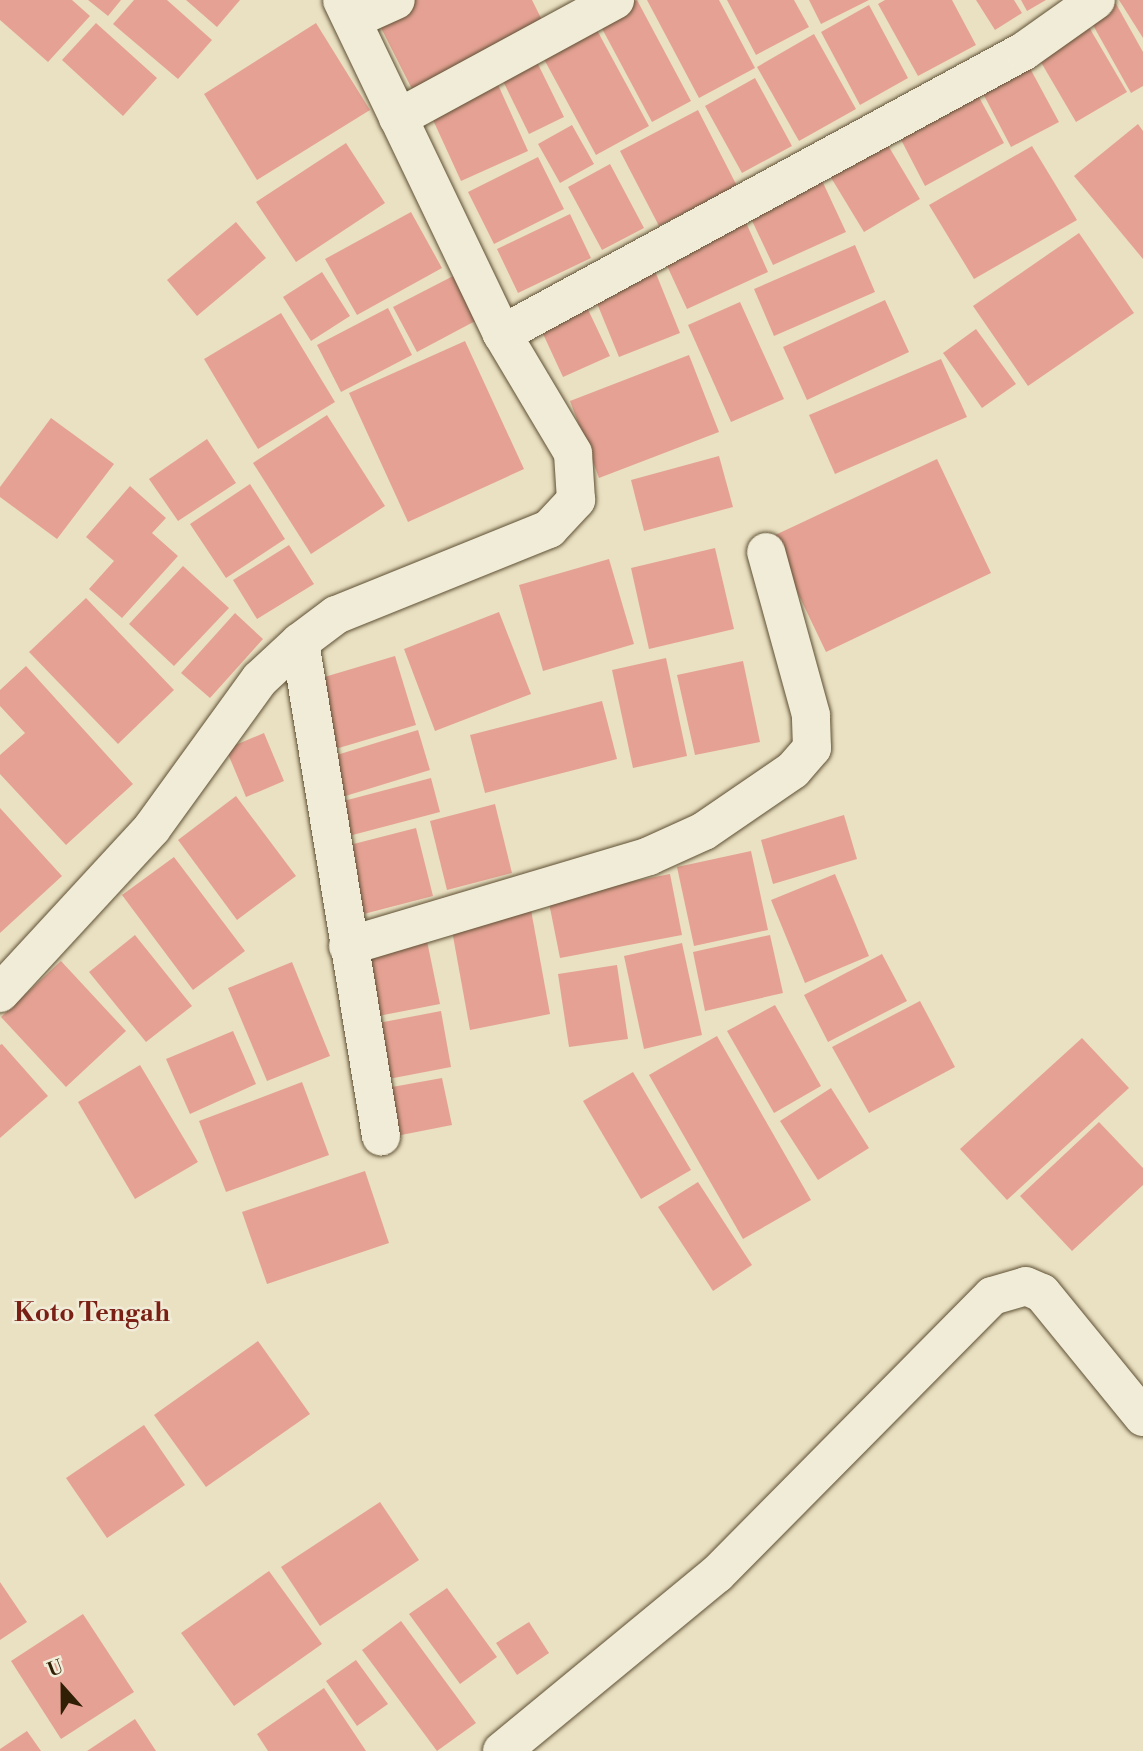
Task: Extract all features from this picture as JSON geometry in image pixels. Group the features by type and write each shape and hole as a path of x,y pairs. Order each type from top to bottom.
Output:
{"street":[{"path":"0,993 152,828 260,678 300,642 336,615 566,518 579,480 573,453 502,334 347,10 396,0"},
{"path":"398,118 615,0"},
{"path":"502,334 1024,51 1096,0"},
{"path":"348,946 649,856 705,831 793,770 812,748 811,715 766,552"},
{"path":"300,642 381,1136"},
{"path":"502,1751 717,1574 992,1296 1018,1287 1042,1293 1143,1417"}],"building":[{"path":"0,0 72,0 90,16 48,62 0,20"},
{"path":"88,0 121,0 108,16"},
{"path":"134,0 167,0 212,40 178,79 113,24"},
{"path":"186,0 240,0 217,27"},
{"path":"410,0 532,0 545,26 413,91 376,18"},
{"path":"637,0 691,101 652,122 598,21"},
{"path":"647,0 719,0 755,68 699,98"},
{"path":"727,0 794,0 809,27 756,55"},
{"path":"809,0 869,0 821,24"},
{"path":"885,0 952,0 976,45 918,76 878,4"},
{"path":"976,0 1014,0 1022,13 995,30"},
{"path":"1021,0 1046,0 1027,11"},
{"path":"1119,0 1143,0 1143,38"},
{"path":"1115,2 1143,52 1143,86 1131,93 1089,18"},
{"path":"869,5 908,78 860,105 821,32"},
{"path":"592,21 649,126 596,155 539,50"},
{"path":"1086,22 1127,92 1076,122 1035,52"},
{"path":"96,23 157,78 123,116 62,60"},
{"path":"316,23 370,110 257,180 204,94"},
{"path":"814,34 856,109 799,141 757,67"},
{"path":"534,56 564,117 529,134 499,73"},
{"path":"1025,59 1059,122 1011,147 978,84"},
{"path":"495,78 528,151 461,181 428,109"},
{"path":"755,78 792,146 742,173 705,106"},
{"path":"974,88 1004,143 925,186 896,130"},
{"path":"698,110 737,186 659,226 620,151"},
{"path":"1138,124 1143,131 1143,259 1074,176"},
{"path":"572,125 594,164 560,183 538,144"},
{"path":"883,137 920,199 864,232 827,171"},
{"path":"346,143 385,203 296,262 256,202"},
{"path":"1032,146 1077,220 974,279 929,205"},
{"path":"538,157 564,209 494,244 468,192"},
{"path":"610,164 644,228 602,250 568,187"},
{"path":"818,172 846,232 773,265 745,206"},
{"path":"411,212 442,268 357,315 325,259"},
{"path":"570,214 591,258 518,293 497,249"},
{"path":"744,218 768,272 687,309 662,255"},
{"path":"236,222 266,258 197,316 167,280"},
{"path":"1079,233 1134,313 1028,386 973,306"},
{"path":"855,245 875,292 774,336 754,289"},
{"path":"655,271 680,333 619,357 594,296"},
{"path":"322,272 350,316 311,341 283,297"},
{"path":"457,274 479,319 417,352 393,307"},
{"path":"885,300 909,352 807,400 783,347"},
{"path":"584,301 610,356 563,377 538,323"},
{"path":"740,302 784,399 731,422 688,325"},
{"path":"388,308 412,355 341,392 317,345"},
{"path":"281,313 335,402 258,449 204,359"},
{"path":"976,329 1016,384 982,408 943,353"},
{"path":"465,341 524,469 408,522 349,393"},
{"path":"689,355 719,432 599,478 570,401"},
{"path":"941,359 967,417 835,474 809,415"},
{"path":"327,415 385,506 311,554 253,463"},
{"path":"51,418 114,464 57,539 0,497 0,487"},
{"path":"207,439 236,483 178,521 149,479"},
{"path":"719,456 733,507 644,531 631,480"},
{"path":"937,459 991,573 826,652 771,537"},
{"path":"250,484 285,539 226,578 190,524"},
{"path":"130,486 166,518 152,533 178,556 122,618 89,589 114,561 86,537"},
{"path":"289,545 314,584 257,619 233,580"},
{"path":"715,548 734,629 649,649 631,568"},
{"path":"609,559 634,644 543,671 519,585"},
{"path":"183,566 229,608 174,666 129,624"},
{"path":"86,598 174,690 118,744 29,652"},
{"path":"499,612 531,694 435,731 404,649"},
{"path":"235,613 263,639 210,698 181,673"},
{"path":"395,656 416,725 332,750 311,681"},
{"path":"666,658 687,756 633,768 612,670"},
{"path":"743,661 760,742 695,755 677,675"},
{"path":"26,666 133,784 66,845 0,774 0,755 25,733 0,706 0,690"},
{"path":"602,701 617,759 485,793 470,735"},
{"path":"418,730 430,770 339,798 327,758"},
{"path":"264,733 284,781 246,797 226,749"},
{"path":"431,778 440,812 345,837 336,803"},
{"path":"236,796 296,876 237,920 178,840"},
{"path":"495,804 512,873 447,890 430,821"},
{"path":"0,808 62,876 0,933"},
{"path":"844,815 857,859 773,884 761,840"},
{"path":"416,828 433,896 356,916 338,848"},
{"path":"751,851 768,930 694,946 677,867"},
{"path":"174,857 245,951 193,990 122,895"},
{"path":"670,874 682,935 560,958 548,898"},
{"path":"835,874 869,956 805,983 771,900"},
{"path":"531,910 550,1014 470,1030 451,925"},
{"path":"135,935 192,1006 146,1042 89,972"},
{"path":"770,935 783,993 705,1011 693,952"},
{"path":"426,936 440,1004 368,1018 355,951"},
{"path":"682,943 702,1035 644,1049 624,956"},
{"path":"882,954 907,1001 828,1042 804,995"},
{"path":"61,961 126,1031 66,1087 1,1017"},
{"path":"292,962 330,1056 267,1081 228,988"},
{"path":"617,965 628,1039 569,1047 558,974"},
{"path":"920,1001 955,1067 869,1113 832,1047"},
{"path":"775,1005 821,1086 774,1113 727,1031"},
{"path":"441,1011 451,1067 378,1081 368,1025"},
{"path":"233,1031 256,1084 190,1114 166,1059"},
{"path":"717,1036 811,1200 743,1239 649,1075"},
{"path":"1082,1038 1129,1088 1007,1200 960,1149"},
{"path":"2,1044 48,1096 0,1138 0,1045"},
{"path":"140,1065 198,1162 135,1199 78,1102"},
{"path":"633,1072 691,1170 641,1199 583,1101"},
{"path":"442,1078 452,1125 391,1137 381,1089"},
{"path":"302,1082 329,1155 226,1192 199,1121"},
{"path":"831,1088 869,1148 818,1180 780,1121"},
{"path":"1099,1122 1143,1168 1143,1185 1072,1251 1020,1196"},
{"path":"365,1171 389,1243 267,1284 242,1212"},
{"path":"698,1182 752,1265 713,1291 658,1207"},
{"path":"258,1341 310,1414 206,1487 154,1415"},
{"path":"144,1425 185,1485 107,1538 66,1478"},
{"path":"380,1502 419,1560 320,1626 281,1567"},
{"path":"269,1571 322,1644 234,1706 181,1633"},
{"path":"0,1582 27,1622 0,1640"},
{"path":"447,1588 497,1657 460,1684 409,1614"},
{"path":"83,1614 134,1692 61,1739 11,1661"},
{"path":"401,1621 476,1723 437,1751 362,1650"},
{"path":"529,1622 549,1653 517,1675 496,1643"},
{"path":"356,1660 388,1704 357,1726 326,1681"},
{"path":"324,1688 366,1751 268,1751 257,1734"},
{"path":"135,1719 156,1751 87,1751"},
{"path":"27,1731 41,1751 0,1751 0,1749"}],"district":[{"name":"Koto Tengah","path":"92,1314"}]}
